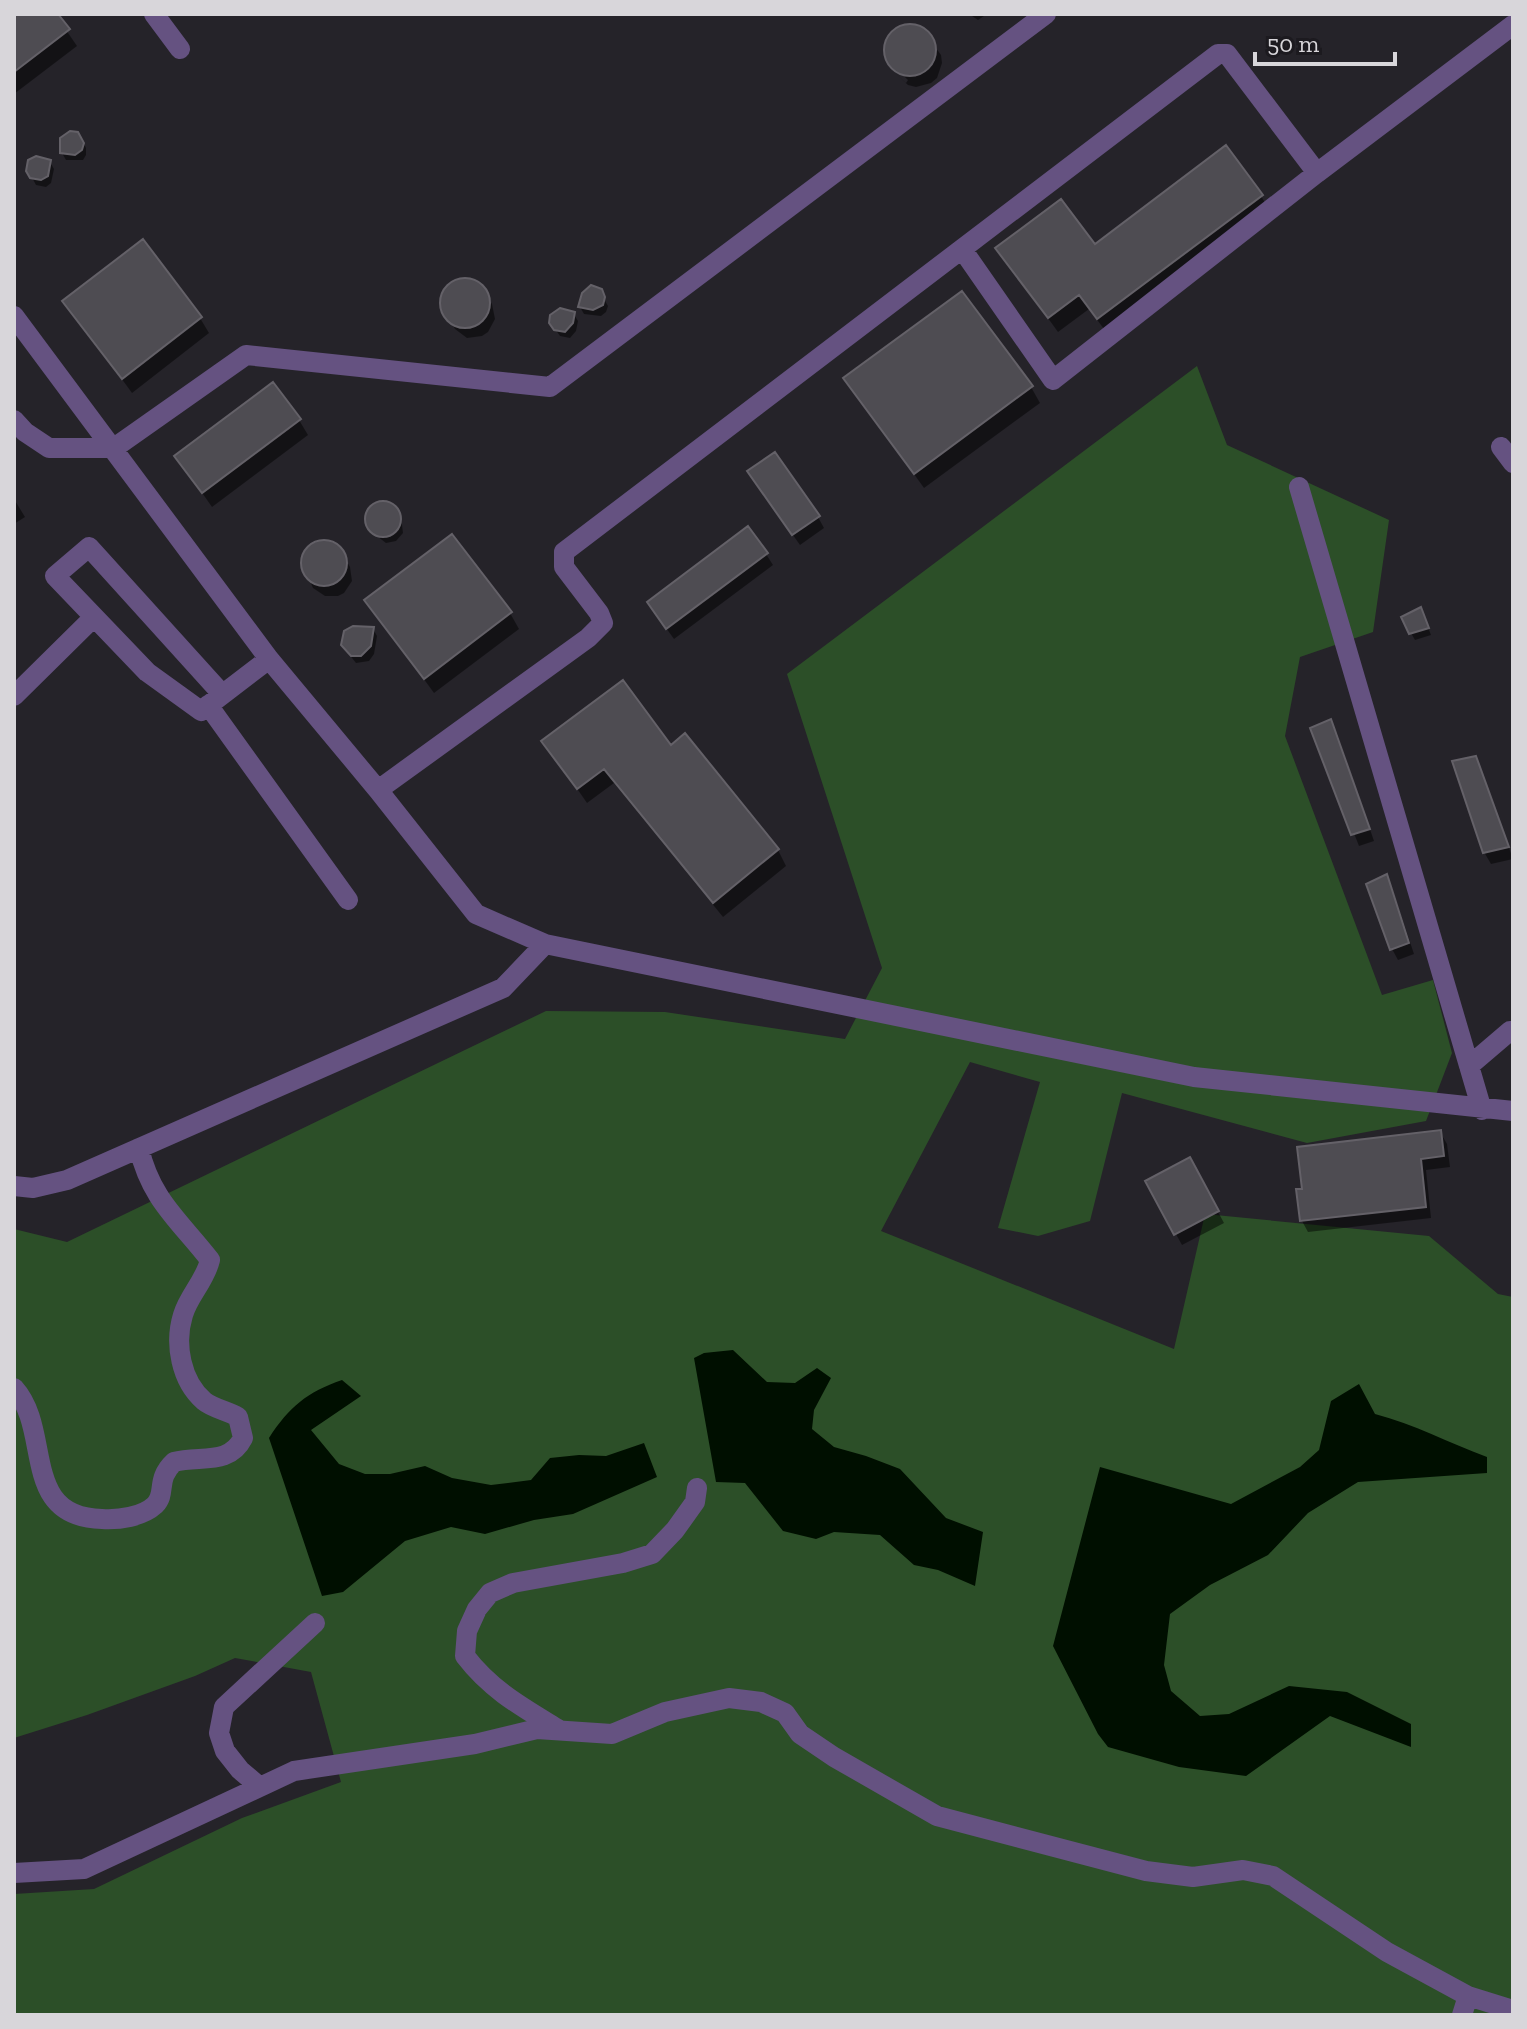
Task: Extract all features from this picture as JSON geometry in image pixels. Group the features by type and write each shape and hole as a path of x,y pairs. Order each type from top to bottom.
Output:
{"street":[{"path":"154,14 180,49"},
{"path":"14,420 25,432 49,448 114,448 246,355 550,387 1046,14"},
{"path":"962,249 1053,380 1317,173 1513,25"},
{"path":"378,790 588,638 603,623 599,613 564,567 564,552 1218,54 1227,54 1317,173"},
{"path":"14,316 269,659 476,914 545,944 1194,1077 1513,1111"},
{"path":"1299,487 1482,1110"},
{"path":"269,659 215,699 201,711 147,672 55,576 89,547 215,699 348,900"},
{"path":"14,696 94,617"},
{"path":"14,1186 33,1188 67,1180 503,988 545,944"},
{"path":"1469,1066 1513,1031"},
{"path":"14,1388 29,1410 37,1461 51,1496 84,1519 120,1520 148,1510 157,1503 161,1495 161,1478 174,1462 219,1457 237,1449 243,1438 238,1417 206,1404 192,1387 178,1354 183,1315 207,1273 210,1260 160,1202 143,1167 139,1148"},
{"path":"562,1731 483,1680 465,1656 467,1631 477,1609 490,1593 513,1583 623,1563 652,1554 675,1530 695,1502 697,1488"},
{"path":"260,1787 240,1770 225,1751 219,1733 224,1707 315,1623"},
{"path":"14,1873 84,1869 294,1771 475,1744 537,1729 612,1734 665,1712 729,1698 761,1702 785,1713 800,1734 937,1816 1146,1871 1193,1877 1243,1870 1273,1876 1465,2006 1513,2010"}],"green space":[{"path":"1197,366 1227,445 1389,520 1373,632 1300,657 1285,736 1382,995 1433,980 1452,1053 1426,1121 1307,1143 1122,1093 1090,1221 1038,1236 998,1228 1040,1082 970,1062 881,1231 1174,1349 1205,1214 1429,1236 1498,1294 1513,1297 1513,2015 14,2015 14,1894 94,1889 242,1818 341,1782 311,1672 235,1658 195,1676 14,1738 14,1229 67,1242 546,1011 665,1012 845,1039 882,968 787,674"}],"shaded area":[{"path":"733,1350 767,1382 795,1383 817,1368 831,1378 814,1410 812,1429 834,1447 900,1469 946,1518 983,1532 975,1586 938,1570 914,1565 880,1535 834,1532 816,1539 783,1531 745,1483 716,1482 694,1358 704,1353"},
{"path":"342,1380 361,1396 311,1430 339,1464 365,1474 390,1474 425,1466 452,1478 491,1485 531,1480 550,1458 606,1456 644,1443 657,1477 573,1514 534,1520 485,1534 451,1527 405,1541 343,1592 322,1596 269,1438 300,1402"},
{"path":"1359,1384 1375,1414 1487,1457 1487,1473 1358,1482 1308,1513 1268,1555 1210,1585 1170,1614 1164,1665 1171,1691 1200,1716 1229,1714 1289,1686 1347,1692 1411,1724 1411,1747 1330,1716 1246,1776 1179,1767 1108,1747 1098,1734 1053,1646 1100,1467 1231,1504 1300,1467 1319,1450 1331,1401"}],"building":[{"path":"14,14 58,14 70,29 14,72"},
{"path":"910,24 929,31 936,50 929,69 910,76 891,69 884,50 891,31"},
{"path":"70,131 78,132 84,143 82,150 75,155 60,153 60,138"},
{"path":"1226,145 1263,195 1097,319 1079,295 1048,318 995,248 1061,199 1095,244"},
{"path":"36,156 51,160 48,176 41,180 30,178 26,171 28,160"},
{"path":"143,239 202,317 122,379 62,301"},
{"path":"465,278 482,286 490,303 482,320 465,328 448,320 440,303 448,286"},
{"path":"591,285 602,289 605,297 603,305 593,310 578,307 582,293"},
{"path":"962,291 1033,386 914,474 843,378"},
{"path":"560,308 575,312 573,323 565,332 554,330 549,323 550,315"},
{"path":"273,382 301,419 202,493 174,456"},
{"path":"775,452 820,516 792,535 747,471"},
{"path":"383,501 396,506 401,519 396,532 383,537 370,532 365,519 370,506"},
{"path":"748,526 768,553 666,629 647,602"},
{"path":"452,534 512,612 424,679 364,600"},
{"path":"324,540 340,547 347,563 340,579 324,586 308,579 301,563 308,547"},
{"path":"1421,607 1429,628 1409,634 1401,617"},
{"path":"353,626 374,627 371,646 361,656 351,656 341,645 344,631"},
{"path":"623,680 671,745 685,733 779,849 713,903 604,769 577,789 541,741"},
{"path":"1331,719 1370,829 1351,835 1310,728"},
{"path":"1476,756 1509,847 1483,853 1452,761"},
{"path":"1387,874 1409,943 1390,950 1366,884"},
{"path":"1441,1130 1444,1156 1421,1159 1426,1207 1300,1221 1296,1189 1302,1189 1297,1147"},
{"path":"1190,1157 1219,1211 1174,1235 1145,1181"}]}
